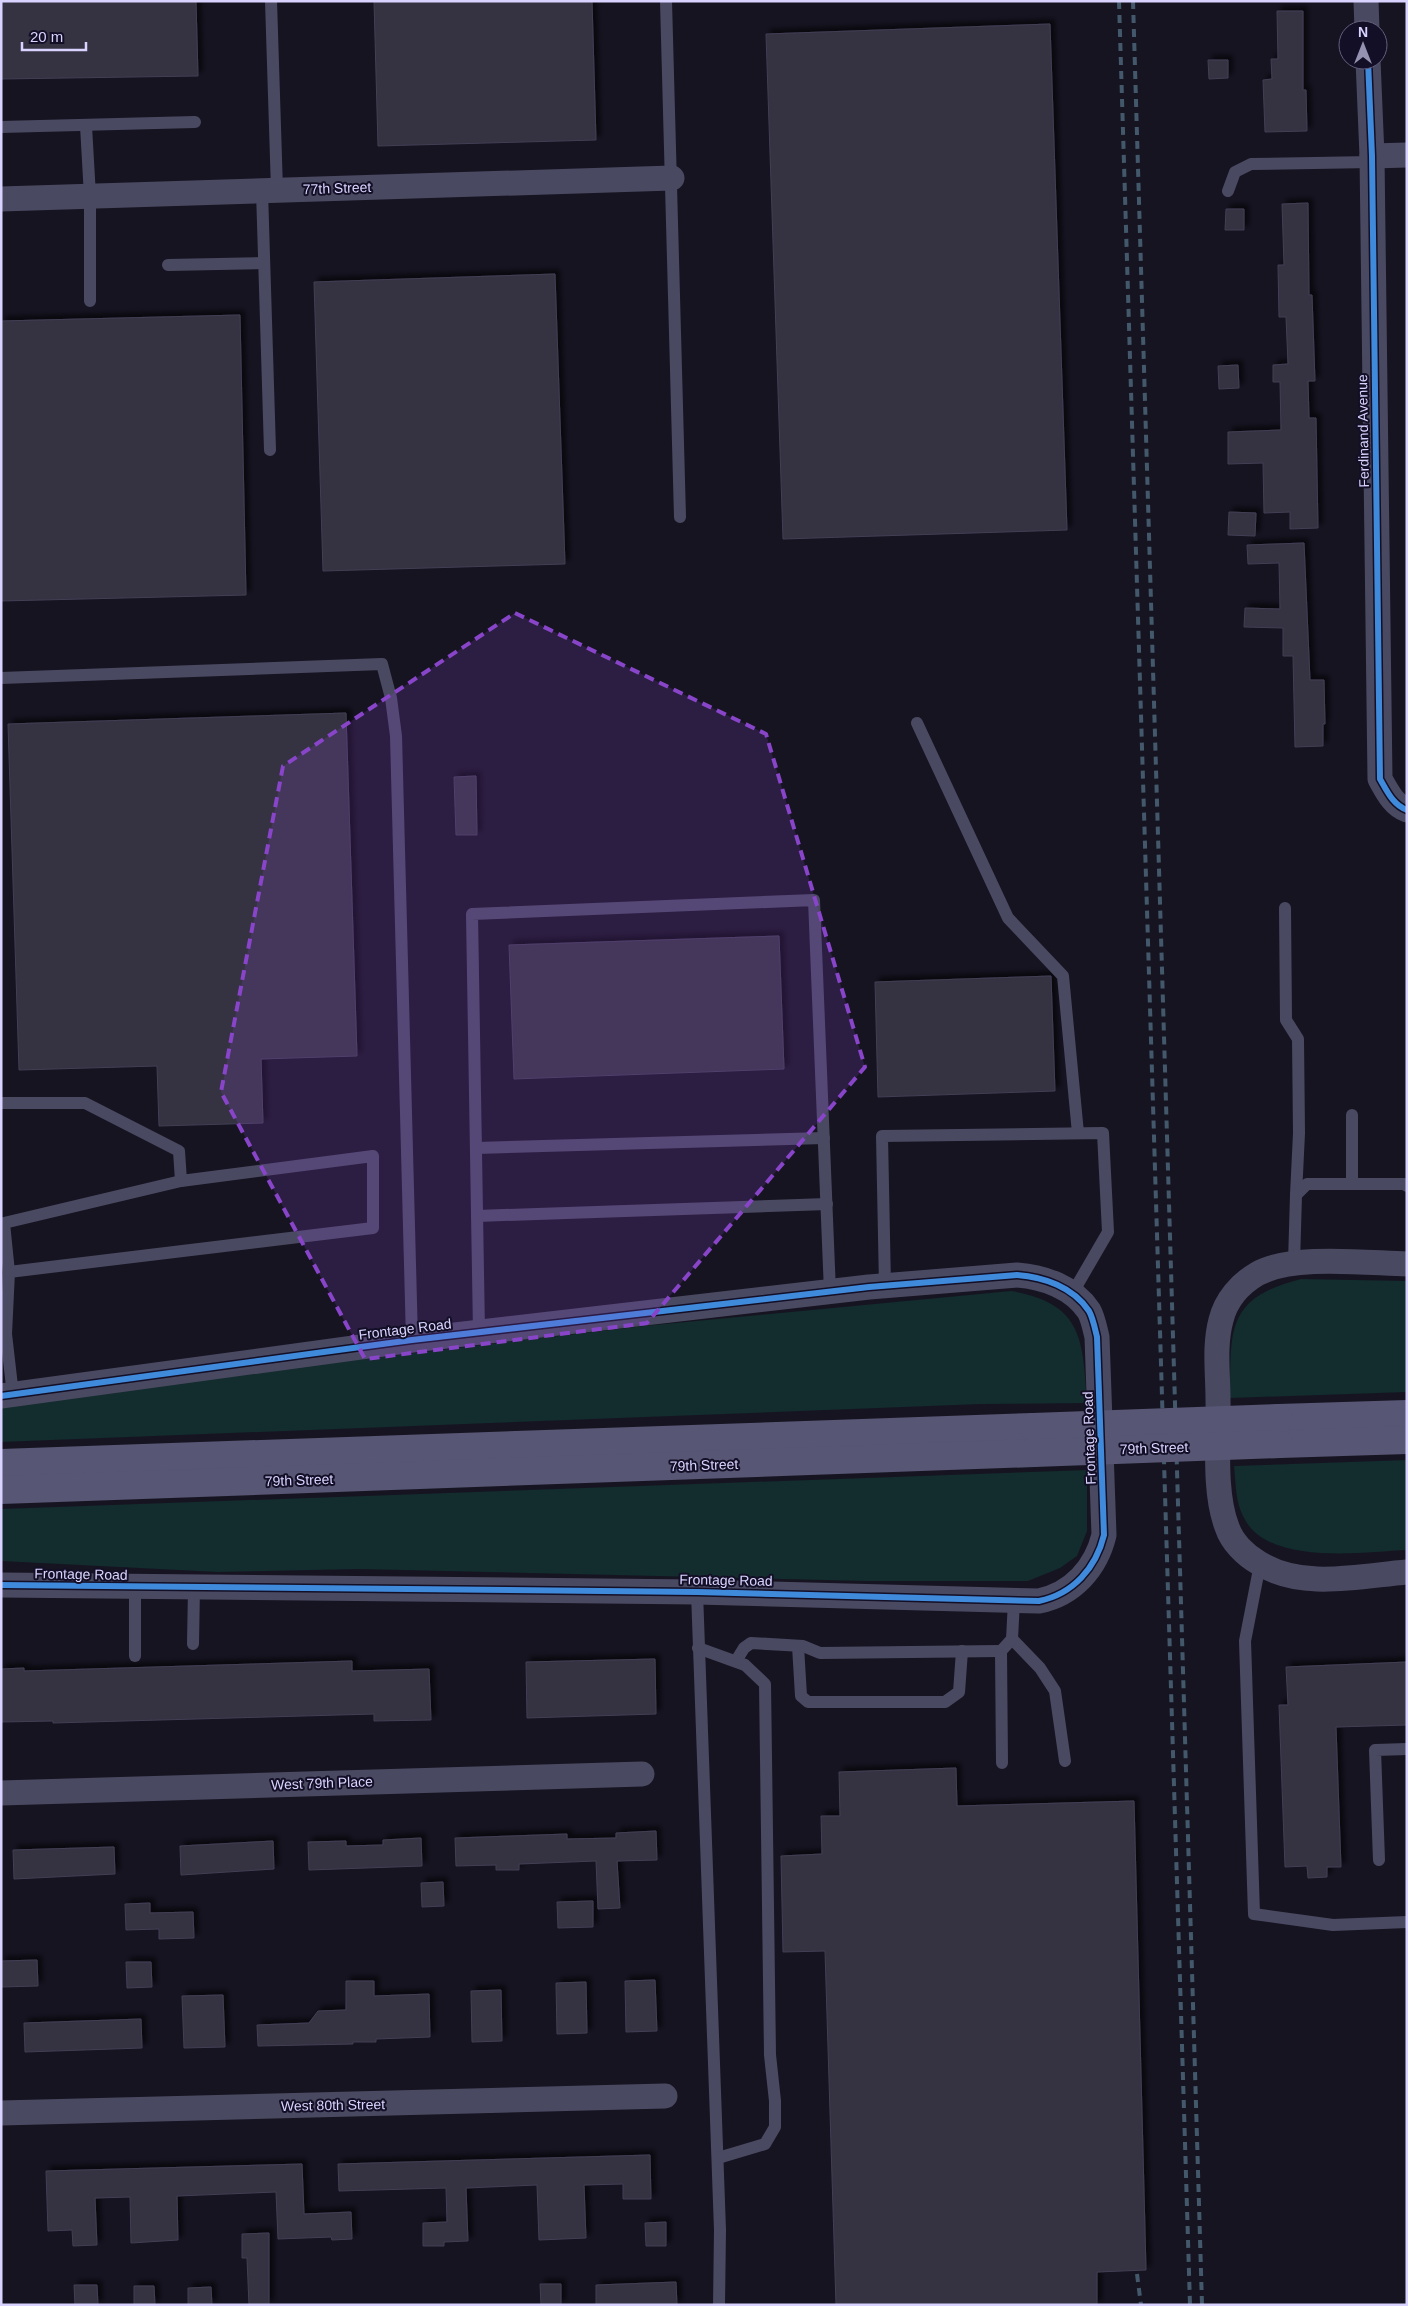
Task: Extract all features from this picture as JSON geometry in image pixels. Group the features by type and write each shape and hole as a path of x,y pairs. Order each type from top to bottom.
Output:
{"main road":[{"name":"79th Street","path":"1,1490 1033,1440 1280,1431 1407,1414"},
{"name":"79th Street","path":"1280,1431 1407,1440"},
{"name":"79th Street","path":"1,1463 1033,1440"}],"street":[{"path":"1366,1 1367,20"},
{"name":"Ferdinand Avenue","path":"1368,70 1372,159 1380,779 1399,804"},
{"path":"1372,159 1407,154"},
{"name":"77th Street","path":"1,199 672,178"},
{"path":"1407,1264 1294,1263 1258,1274 1241,1286 1228,1301 1221,1320 1217,1341 1219,1475 1222,1510 1227,1528 1237,1545 1260,1564 1277,1573 1311,1579 1407,1572"},
{"name":"Frontage Road","path":"1,1585 697,1592 1014,1601 1052,1598 1074,1586 1089,1569 1101,1546 1104,1535 1097,1337 1089,1311 1072,1294 1055,1283 1037,1277 1017,1275 885,1286 479,1332 7,1396"},
{"name":"West 79th Place","path":"1,1793 642,1774"},
{"name":"West 80th Street","path":"1,2113 665,2096"}],"lane":[{"path":"270,450 264,263 270,190 271,1"},
{"path":"666,1 680,517"},
{"path":"1,127 196,122"},
{"path":"86,126 90,196 90,301"},
{"path":"1228,191 1235,172 1251,164 1372,159"},
{"path":"168,265 264,263"},
{"path":"1,678 382,664 391,698 396,736 412,1340"},
{"path":"917,723 1008,918 1063,976 1078,1133"},
{"path":"479,1332 472,914 814,900 830,1292"},
{"path":"1285,908 1286,1020 1298,1039 1299,1133 1294,1263"},
{"path":"1,1103 85,1103 179,1152 182,1181"},
{"path":"1352,1116 1352,1184"},
{"path":"885,1286 882,1136 1103,1133 1108,1232 1072,1294"},
{"path":"476,1148 824,1138"},
{"path":"7,1396 6,1334 9,1272 4,1224 182,1181 373,1156 373,1228 9,1272"},
{"path":"1296,1195 1307,1184 1404,1184 1407,1186"},
{"path":"477,1216 827,1204"},
{"path":"1260,1564 1245,1640 1254,1914 1333,1925 1407,1922"},
{"path":"135,1587 135,1656"},
{"path":"193,1644 194,1588"},
{"path":"697,1592 718,2158 719,2305"},
{"path":"1002,1763 1001,1651 1012,1639 1014,1601"},
{"path":"1012,1639 1040,1668 1055,1691 1065,1761"},
{"path":"736,1661 744,1648 751,1643 798,1646 820,1653 1001,1651"},
{"path":"798,1646 801,1696 808,1702 945,1702 959,1692 962,1651"},
{"path":"698,1648 745,1664 765,1684 770,2055 775,2127 765,2144 718,2158"},
{"path":"1378,1860 1375,1750 1407,1749"}],"highlighted area":[{"path":"515,613 766,734 865,1067 647,1323 365,1359 221,1092 283,766"}],"green space":[{"path":"1301,1279 1407,1281 1407,1392 1230,1398 1231,1354 1237,1320 1245,1307 1258,1296 1276,1287"},
{"path":"1011,1291 1035,1297 1053,1305 1066,1315 1080,1343 1084,1361 1087,1403 981,1404 1,1442 1,1405 102,1390 644,1326"},
{"path":"1407,1460 1407,1550 1366,1553 1318,1553 1295,1550 1273,1544 1256,1533 1244,1518 1239,1506 1234,1466"},
{"path":"1087,1470 1087,1531 1077,1556 1060,1568 1028,1581 865,1581 359,1569 218,1572 1,1561 1,1509"}],"building":[{"path":"1,1 196,1 198,76 1,79"},
{"path":"374,1 592,1 596,140 378,146"},
{"path":"1277,11 1303,11 1303,90 1306,90 1307,131 1265,132 1263,80 1272,79 1271,59 1278,59"},
{"path":"1050,24 1067,530 783,539 766,34"},
{"path":"1208,60 1228,60 1228,78 1209,79"},
{"path":"1308,203 1309,295 1312,295 1315,381 1308,381 1309,418 1316,418 1318,528 1290,529 1290,512 1264,513 1263,463 1228,464 1228,432 1281,430 1280,382 1273,382 1273,365 1288,364 1286,317 1279,317 1278,265 1284,265 1282,204"},
{"path":"1226,209 1244,209 1244,230 1225,230"},
{"path":"555,274 565,564 323,571 314,282"},
{"path":"240,315 246,595 1,601 1,321"},
{"path":"1238,365 1239,388 1219,389 1218,366"},
{"path":"1229,512 1256,513 1255,536 1228,535"},
{"path":"1304,543 1310,680 1324,680 1325,724 1323,724 1323,746 1295,747 1293,656 1283,656 1283,628 1244,627 1245,608 1280,609 1279,563 1248,564 1247,545"},
{"path":"346,713 357,1056 261,1059 263,1123 159,1126 157,1066 19,1070 8,724"},
{"path":"476,776 477,835 456,835 454,777"},
{"path":"779,936 784,1069 514,1079 509,945"},
{"path":"1051,976 1055,1091 878,1097 875,982"},
{"path":"655,1659 656,1714 527,1718 526,1662"},
{"path":"352,1661 352,1671 429,1669 431,1720 374,1721 374,1714 53,1723 53,1721 1,1722 1,1669 24,1668 24,1671"},
{"path":"1407,1662 1407,1725 1336,1727 1341,1867 1327,1867 1327,1877 1308,1878 1307,1866 1285,1867 1279,1705 1288,1705 1286,1667"},
{"path":"956,1768 957,1806 1134,1801 1146,2270 1097,2272 1097,2305 836,2305 825,1951 783,1952 781,1856 822,1854 821,1816 840,1816 839,1772"},
{"path":"656,1831 657,1860 617,1861 620,1908 598,1909 596,1861 519,1864 519,1870 496,1870 496,1865 456,1866 455,1838 567,1834 567,1839 616,1838 616,1833"},
{"path":"421,1838 422,1866 309,1870 308,1842 346,1841 346,1846 383,1845 383,1840"},
{"path":"273,1841 274,1869 181,1875 180,1846"},
{"path":"114,1847 115,1874 14,1879 13,1850"},
{"path":"443,1882 444,1906 422,1907 421,1883"},
{"path":"593,1901 593,1927 558,1928 557,1902"},
{"path":"150,1903 150,1913 193,1912 194,1938 159,1939 159,1929 126,1930 125,1904"},
{"path":"37,1960 38,1986 1,1987 1,1961"},
{"path":"126,1962 151,1962 152,1987 127,1988"},
{"path":"655,1980 657,2031 626,2032 625,1981"},
{"path":"346,1981 374,1981 374,1996 429,1994 430,2037 376,2039 376,2042 353,2042 353,2044 258,2046 257,2025 309,2023 318,2011 346,2010"},
{"path":"586,1982 587,2033 557,2034 556,1983"},
{"path":"501,1990 502,2041 472,2042 471,1991"},
{"path":"223,1995 225,2047 184,2048 182,1996"},
{"path":"141,2019 142,2048 25,2052 24,2023"},
{"path":"650,2155 651,2199 623,2199 623,2184 584,2185 586,2238 539,2240 537,2185 466,2188 468,2241 444,2242 444,2246 423,2246 423,2223 447,2222 446,2188 339,2191 338,2164"},
{"path":"302,2164 304,2214 351,2212 352,2239 332,2240 331,2237 278,2239 276,2192 177,2196 178,2240 131,2243 130,2197 95,2198 97,2245 73,2246 72,2230 48,2231 46,2171"},
{"path":"666,2222 666,2246 646,2246 645,2223"},
{"path":"269,2233 269,2305 249,2305 247,2258 242,2258 242,2234"},
{"path":"676,2282 677,2305 596,2305 596,2285"},
{"path":"540,2284 561,2284 561,2305 541,2305"},
{"path":"74,2285 97,2285 98,2305 75,2305"},
{"path":"134,2286 154,2286 155,2305 134,2305"},
{"path":"211,2287 212,2305 188,2305 188,2288"}],"railway":[{"path":"1119,1 1190,2305"},
{"path":"1133,1 1202,2305"},
{"path":"1137,2274 1141,2305"}],"cycle path":[{"path":"1368,70 1372,156 1380,779 1394,801 1407,810"},
{"path":"1,1396 412,1340 869,1287 1017,1275 1027,1276 1047,1281 1066,1290 1082,1303 1089,1311 1093,1320 1097,1337 1104,1535 1095,1558 1081,1578 1062,1592 1051,1598 1039,1601 697,1592 1,1585"}]}
